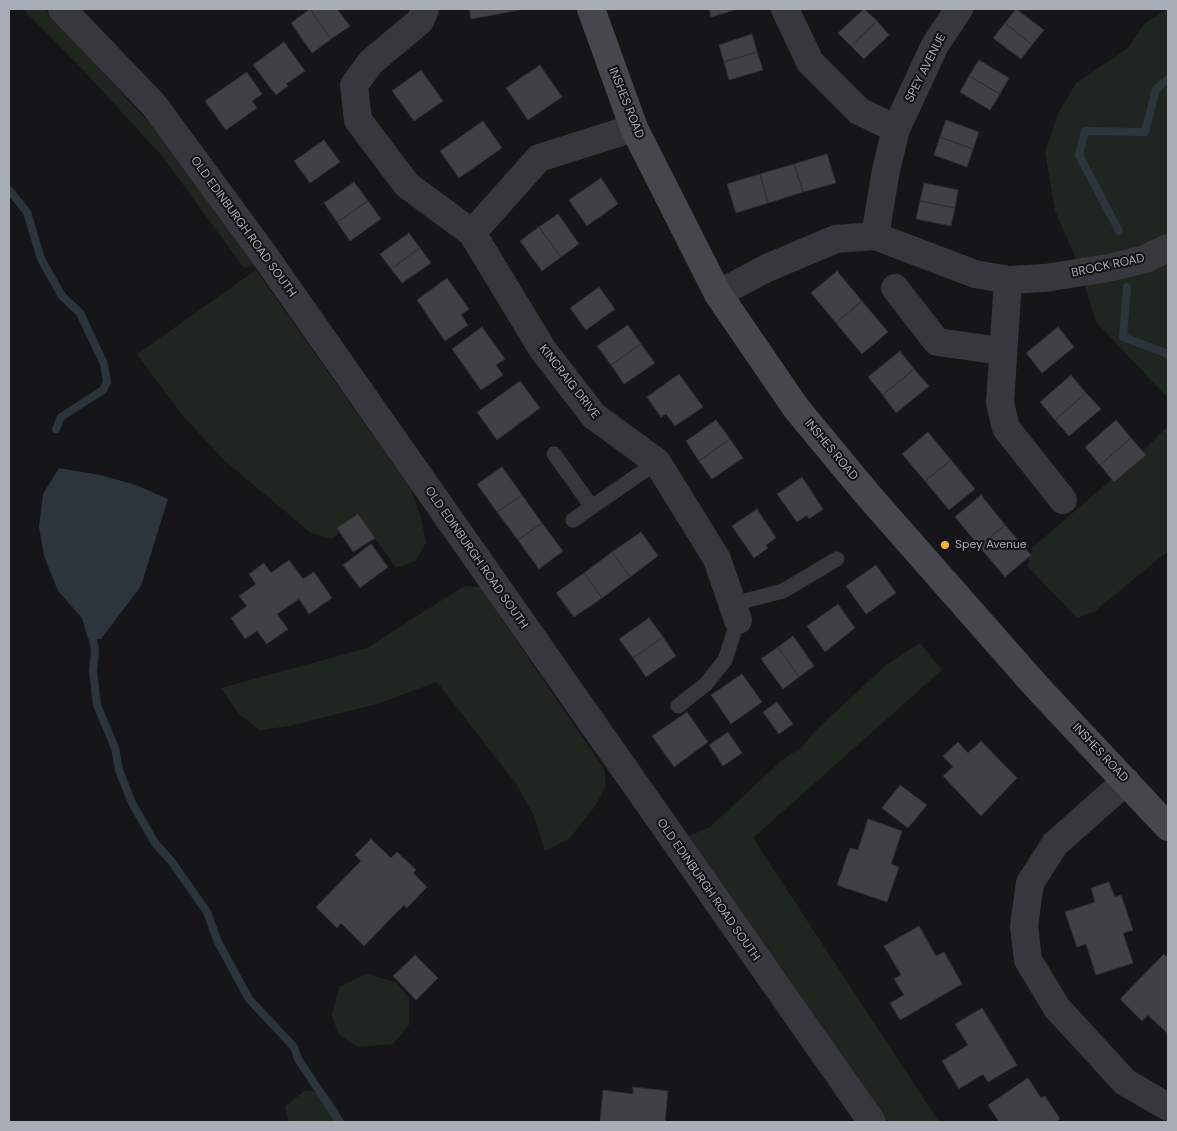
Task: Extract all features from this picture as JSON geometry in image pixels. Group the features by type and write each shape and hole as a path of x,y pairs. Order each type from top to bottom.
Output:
{"street":[{"name":"OLD EDINBURGH ROAD SOUTH","path":"62,9 154,105 262,252 872,1122"},
{"name":"KINCRAIG DRIVE","path":"425,9 420,21 371,62 354,85 358,120 407,185 472,233 543,350 594,416 657,462 717,559 735,612"},
{"name":"INSHES ROAD","path":"591,9 634,128 718,294 796,408 868,495 1036,686 1168,827"},
{"path":"785,9 810,62 859,111 896,129"},
{"name":"SPEY AVENUE","path":"875,236 886,170 896,129 935,45 959,9"},
{"path":"472,233 539,158 634,128"},
{"path":"718,294 767,268 836,239 875,236"},
{"name":"BROCK ROAD","path":"875,236 975,274 1008,280 1045,278 1126,264 1145,259 1168,248"},
{"path":"1008,280 1000,403 1006,428 1063,500"},
{"path":"895,288 937,342 1002,351"},
{"path":"1126,781 1055,844 1030,883 1024,926 1028,960 1057,1008 1125,1082 1168,1108"}],"lane":[{"path":"554,454 592,508"},
{"path":"573,520 657,462"},
{"path":"678,706 706,684 724,660 735,612 783,590 837,559"}],"shaded area":[{"path":"23,9 45,9 175,151 261,265 244,268 162,156 84,71"},
{"path":"1168,9 1168,398 1096,322 1077,261 1055,211 1045,152 1058,114 1076,83 1127,49 1145,23"},
{"path":"256,270 410,488 421,517 426,543 415,561 396,568 358,514 333,539 311,533 225,461 182,415 137,354"},
{"path":"1168,426 1168,551 1094,612 1077,618 1027,566 1032,548 1133,461"},
{"path":"59,468 100,475 136,485 168,499 141,586 101,639 88,639 82,618 58,591 44,556 39,527 43,494"},
{"path":"464,586 480,587 604,769 606,785 596,805 569,839 545,851 533,814 517,785 437,682 377,704 290,726 259,730 239,714 221,688 367,648"},
{"path":"920,643 942,670 753,838 939,1122 888,1122 785,973 692,850 689,836 710,827 782,760 802,747 814,732 886,665"},
{"path":"366,974 396,982 409,998 409,1025 393,1044 358,1047 338,1034 332,1015 339,987"},
{"path":"306,1090 327,1093 339,1110 338,1122 289,1122 285,1106"}],"building":[{"path":"310,9 331,39 312,53 291,23"},
{"path":"310,9 337,9 350,26 331,39"},
{"path":"469,9 520,9 520,10 471,19"},
{"path":"709,9 738,9 711,17"},
{"path":"864,9 877,21 851,46 838,33"},
{"path":"1016,9 1044,30 1032,45 1005,23"},
{"path":"877,21 889,35 864,59 851,46"},
{"path":"1005,23 1032,45 1021,59 993,38"},
{"path":"752,34 757,52 724,62 719,45"},
{"path":"284,42 305,71 286,84 288,86 276,95 253,65"},
{"path":"757,52 763,70 729,80 724,62"},
{"path":"979,60 1009,78 1000,94 969,76"},
{"path":"540,65 562,97 528,120 506,88"},
{"path":"421,70 443,101 414,121 392,91"},
{"path":"247,72 262,94 252,101 257,108 226,130 205,101"},
{"path":"969,76 1000,94 990,110 960,92"},
{"path":"946,120 979,132 973,149 940,137"},
{"path":"483,121 502,148 459,178 440,151"},
{"path":"940,137 973,149 967,167 934,155"},
{"path":"324,140 340,162 310,183 294,161"},
{"path":"827,154 836,183 803,192 794,164"},
{"path":"794,164 803,192 768,203 760,174"},
{"path":"760,174 768,203 736,213 727,184"},
{"path":"601,178 618,204 587,226 569,200"},
{"path":"354,182 368,201 337,222 324,203"},
{"path":"924,183 958,190 955,208 920,201"},
{"path":"368,201 381,219 350,241 337,222"},
{"path":"920,201 955,208 951,226 916,219"},
{"path":"558,214 579,244 561,257 539,227"},
{"path":"539,227 561,257 542,271 520,241"},
{"path":"409,233 420,248 391,269 380,254"},
{"path":"420,248 431,263 402,283 391,269"},
{"path":"837,271 862,301 836,323 811,293"},
{"path":"447,278 469,309 461,315 468,325 445,341 417,300"},
{"path":"599,287 615,309 586,330 570,308"},
{"path":"862,301 888,332 862,354 836,323"},
{"path":"628,325 641,344 611,365 597,346"},
{"path":"482,327 505,359 496,365 503,375 481,390 452,349"},
{"path":"1058,327 1074,347 1042,373 1026,353"},
{"path":"641,344 655,363 624,384 611,365"},
{"path":"900,351 914,369 883,395 868,377"},
{"path":"914,369 929,386 896,413 883,395"},
{"path":"679,374 703,407 675,426 666,414 661,417 647,397"},
{"path":"1071,375 1086,393 1055,420 1040,402"},
{"path":"520,381 540,408 497,440 477,412"},
{"path":"1086,393 1101,409 1069,436 1055,420"},
{"path":"716,420 730,439 699,461 686,441"},
{"path":"1116,420 1131,438 1100,465 1085,447"},
{"path":"928,432 951,460 925,481 902,454"},
{"path":"1131,438 1146,455 1114,482 1100,465"},
{"path":"730,439 743,458 712,479 699,461"},
{"path":"951,460 975,489 949,510 925,481"},
{"path":"502,467 522,495 497,512 477,484"},
{"path":"802,477 823,509 809,519 807,515 797,522 777,494"},
{"path":"522,495 542,523 518,540 497,512"},
{"path":"981,495 1005,525 979,546 955,517"},
{"path":"757,509 776,538 766,545 768,548 754,558 732,526"},
{"path":"358,514 375,538 353,552 337,528"},
{"path":"542,523 563,551 539,569 518,540"},
{"path":"1005,525 1031,555 1005,577 979,546"},
{"path":"641,532 658,556 630,577 612,552"},
{"path":"371,544 388,567 360,588 343,565"},
{"path":"612,552 630,577 602,598 584,573"},
{"path":"289,560 303,579 314,572 332,598 309,614 299,599 277,614 288,629 267,644 257,631 245,639 231,618 247,606 239,596 256,584 249,574 264,563 271,573"},
{"path":"876,565 896,593 866,614 846,586"},
{"path":"584,573 602,598 574,617 556,593"},
{"path":"838,604 855,628 825,652 807,626"},
{"path":"649,618 663,637 633,658 619,639"},
{"path":"793,636 814,666 799,677 778,647"},
{"path":"663,637 676,656 646,677 633,658"},
{"path":"778,647 799,677 783,689 761,659"},
{"path":"742,674 762,702 731,724 711,695"},
{"path":"777,702 793,724 779,734 763,712"},
{"path":"687,712 708,742 674,767 652,736"},
{"path":"728,732 742,753 723,766 709,745"},
{"path":"981,741 1017,778 981,816 943,776 953,767 943,756 958,742 968,753"},
{"path":"900,785 927,805 908,828 882,808"},
{"path":"868,819 902,831 891,864 899,867 887,902 837,885 850,848 858,850"},
{"path":"371,839 391,858 397,852 416,870 413,873 427,887 407,908 404,905 364,946 341,923 337,928 316,907 361,861 355,855"},
{"path":"1109,882 1115,897 1121,895 1133,930 1123,933 1133,963 1096,975 1086,944 1077,947 1065,912 1095,902 1091,888"},
{"path":"919,926 936,956 944,952 962,984 900,1020 890,1003 904,995 894,979 901,975 884,946"},
{"path":"1164,954 1168,958 1168,1034 1148,1015 1142,1021 1120,999"},
{"path":"415,955 438,978 416,1000 393,976"},
{"path":"982,1008 1017,1065 988,1082 983,1074 959,1089 942,1061 968,1045 955,1024"},
{"path":"1028,1078 1041,1098 1045,1096 1060,1119 1055,1122 999,1122 988,1105"},
{"path":"633,1087 668,1091 665,1122 600,1122 603,1090 633,1094"}],"waterway":[{"path":"1119,231 1079,155 1085,131 1145,132 1156,89 1168,79"},
{"path":"9,190 27,212 41,259 62,296 80,313 104,364 107,382 103,390 61,417 56,429"},
{"path":"1127,287 1123,337 1168,354"},
{"path":"93,639 95,651 93,670 97,705 115,748 119,770 132,803 155,843 172,862 207,912 218,942 249,999 294,1047 298,1059 340,1122"}],"place":[{"name":"Spey Avenue","path":"945,545"}]}
